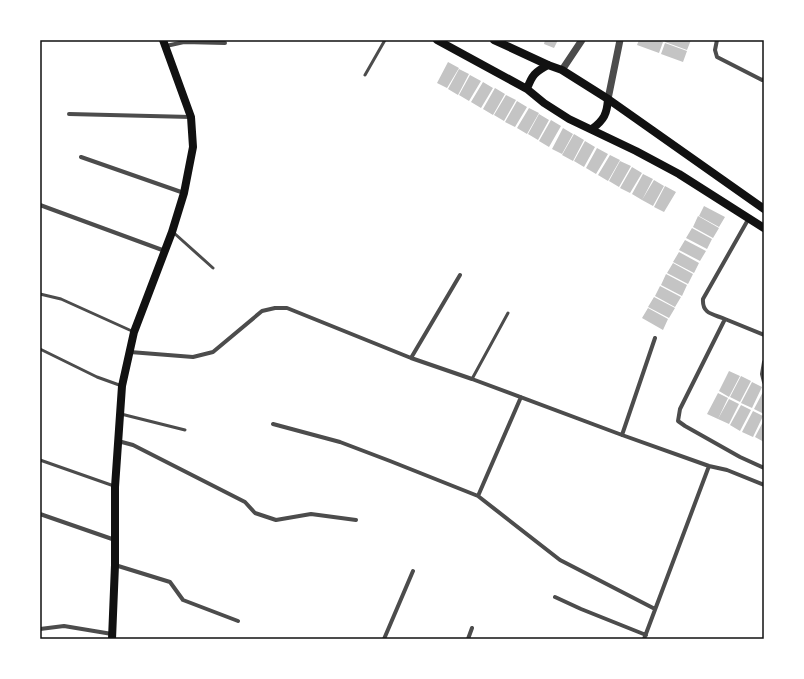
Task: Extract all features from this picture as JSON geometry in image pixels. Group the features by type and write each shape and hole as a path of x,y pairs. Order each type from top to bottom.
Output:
{"main road":[{"path":"437,40 528,90 544,103 569,119 592,129 679,174 764,228"},
{"path":"494,40 562,70 608,99 764,209"},
{"path":"112,636 115,565 115,487 122,386 134,332 165,252 184,193 193,147 191,117 164,43"},
{"path":"528,90 531,79 535,73 548,65"},
{"path":"592,129 601,122 607,107 608,99"}],"street":[{"path":"562,70 582,40"},
{"path":"608,99 620,40"},
{"path":"717,40 715,50 717,57 762,80 764,79"},
{"path":"164,43 225,43"},
{"path":"69,114 191,117"},
{"path":"81,157 184,193"},
{"path":"40,205 165,252"},
{"path":"749,218 703,299 703,308 705,311 764,335"},
{"path":"411,358 460,275"},
{"path":"130,352 193,357 213,352 262,311 276,308 287,308 411,358 709,466 727,470 764,485"},
{"path":"725,319 680,409 678,421 719,446 764,468"},
{"path":"622,435 655,338"},
{"path":"764,362 762,379 764,382"},
{"path":"478,496 521,397"},
{"path":"273,424 340,442 390,460 478,496 560,560 655,608"},
{"path":"118,441 133,445 245,502 254,513 262,516 276,520 310,514 356,520"},
{"path":"555,596 645,637 709,466"},
{"path":"40,514 115,540"},
{"path":"115,565 170,582 183,600 238,621"},
{"path":"384,639 413,571"},
{"path":"40,629 64,626 112,636"},
{"path":"468,639 472,628"}],"lane":[{"path":"364,75 385,40"},
{"path":"172,232 213,268"},
{"path":"40,294 61,299 134,332"},
{"path":"472,379 508,314"},
{"path":"40,349 97,377 122,386"},
{"path":"120,413 185,430"},
{"path":"40,460 115,487"}],"building":[{"path":"545,40 558,40 554,48 544,44"},
{"path":"639,40 657,40 663,42 659,53 637,45"},
{"path":"666,40 691,40 687,50 665,42"},
{"path":"665,43 687,51 683,62 661,54"},
{"path":"448,62 459,68 447,88 437,83"},
{"path":"459,69 469,74 458,95 448,89"},
{"path":"470,75 481,81 469,101 459,95"},
{"path":"483,82 493,88 481,108 471,102"},
{"path":"495,88 505,94 493,115 483,109"},
{"path":"506,95 516,100 504,121 494,115"},
{"path":"517,101 527,107 515,127 505,122"},
{"path":"529,108 539,113 527,134 517,128"},
{"path":"539,114 549,120 538,140 528,134"},
{"path":"551,120 561,126 549,147 539,141"},
{"path":"563,128 573,134 562,154 552,149"},
{"path":"574,134 584,140 573,161 562,155"},
{"path":"585,141 595,147 584,167 574,161"},
{"path":"597,148 608,154 596,174 586,168"},
{"path":"610,155 620,160 608,181 598,175"},
{"path":"620,161 631,166 619,187 609,181"},
{"path":"632,167 642,173 630,193 620,188"},
{"path":"643,174 653,179 642,200 632,194"},
{"path":"654,180 664,186 653,206 642,200"},
{"path":"665,186 676,192 664,212 654,207"},
{"path":"704,206 725,217 719,227 699,216"},
{"path":"698,216 719,228 713,238 693,227"},
{"path":"692,228 712,239 707,249 686,238"},
{"path":"685,240 706,251 700,261 679,250"},
{"path":"679,252 699,263 694,273 673,262"},
{"path":"673,263 693,274 688,284 667,273"},
{"path":"666,274 687,285 682,296 661,285"},
{"path":"660,286 681,297 675,307 655,296"},
{"path":"654,297 675,308 669,318 648,307"},
{"path":"648,308 668,319 663,330 642,318"},
{"path":"729,371 740,376 729,397 719,391"},
{"path":"741,376 751,381 740,402 730,397"},
{"path":"752,382 762,387 752,408 741,403"},
{"path":"764,390 764,414 754,409"},
{"path":"718,393 728,398 718,419 707,414"},
{"path":"729,399 739,404 729,424 718,419"},
{"path":"741,405 751,410 740,431 730,425"},
{"path":"753,411 763,416 753,437 742,432"},
{"path":"764,420 764,442 755,437"}]}
